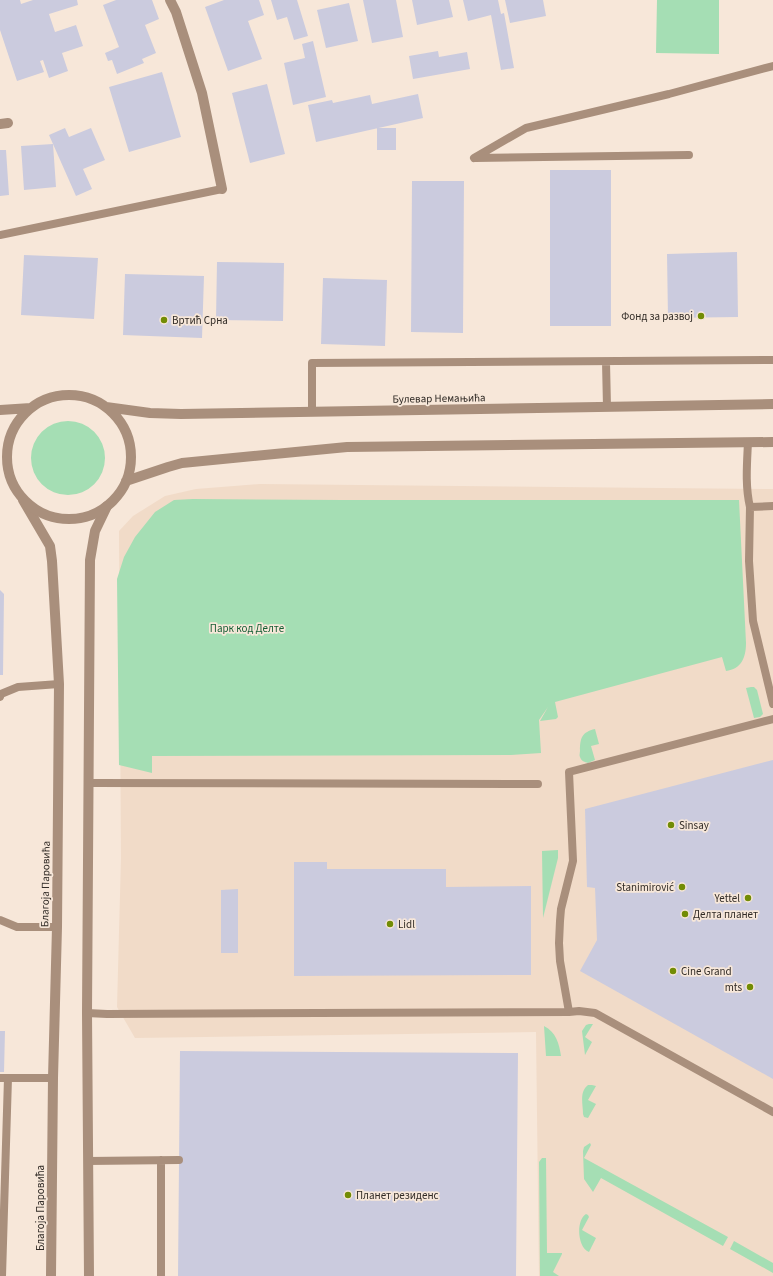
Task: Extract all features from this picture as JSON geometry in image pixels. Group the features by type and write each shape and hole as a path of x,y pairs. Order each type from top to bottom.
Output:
{"street":[{"path":"170,0 176,12 202,93 222,189"},
{"path":"68,394 94,400 106,407 118,418 126,432 131,448 131,465 126,481 115,499 107,506 91,515 73,519 55,518 38,511 23,500 11,480 7,464 7,448 11,433 19,419 42,400 68,394"},
{"name":"Булевар Немањића","path":"106,407 150,413 181,414 773,404"},
{"path":"0,410 31,408"},
{"path":"126,481 182,464 347,446 773,442"},
{"path":"0,477 11,480"},
{"name":"Благоја Паровића","path":"23,500 50,546 59,684 57,927 53,1078 51,1276"},
{"path":"89,1276 87,1013 90,560 95,531 107,506"}],"lane":[{"path":"689,155 474,158 526,128 669,94 773,66"},
{"path":"0,235 222,189"},
{"path":"312,412 312,363 773,360"},
{"path":"606,362 607,406"},
{"path":"748,442 747,488 750,507 749,561 752,621 773,704"},
{"path":"750,507 773,506"},
{"path":"0,697 1,694 18,687 59,684"},
{"path":"569,1012 560,961 559,944 561,909 573,861 569,772 773,719"},
{"path":"89,783 538,784"},
{"path":"0,920 17,927 57,927"},
{"path":"87,1013 445,1014 579,1011 595,1013 773,1112"},
{"path":"2,1276 4,1078 53,1078"},
{"path":"88,1160 179,1160"},
{"path":"161,1160 162,1276"}],"shaded area":[{"path":"260,484 773,489 773,1276 539,1276 536,1032 135,1038 117,1007 121,858 119,531 133,516 165,496 196,489"}],"green space":[{"path":"657,0 719,0 719,54 656,53"},
{"path":"61,421 75,421 89,427 99,437 105,451 105,465 99,479 89,489 75,495 61,495 47,489 37,479 31,465 31,451 37,437 47,427"},
{"name":"Парк код Делте","path":"174,500 739,500 746,643 744,658 739,665 731,670 726,671 722,657 555,702 558,717 556,719 540,721 548,707 539,720 541,753 511,755 152,756 152,773 119,765 117,579 124,557 135,537 155,512"},
{"path":"754,687 757,690 763,714 760,717 754,718 746,688"},
{"path":"595,729 599,744 591,746 595,760 588,763 582,760 580,756 581,739 587,732"},
{"path":"558,850 558,858 543,918 542,851"},
{"path":"593,1024 585,1037 592,1042 585,1055 582,1031 586,1025"},
{"path":"544,1026 551,1031 556,1038 561,1056 546,1056"},
{"path":"588,1085 596,1086 588,1100 596,1104 588,1118 584,1117 583,1114 582,1095 583,1091"},
{"path":"590,1143 591,1145 584,1158 728,1237 723,1246 601,1178 593,1192 584,1179 583,1151 584,1147"},
{"path":"542,1158 546,1158 547,1253 562,1253 553,1272 559,1276 540,1276 539,1162"},
{"path":"586,1214 589,1217 582,1230 596,1238 589,1252 582,1245 579,1233 579,1227 583,1217"},
{"path":"734,1241 773,1263 773,1273 730,1249"}],"building":[{"path":"0,0 20,0 21,4 33,0 77,0 78,5 49,14 55,32 76,25 83,46 62,53 68,71 49,78 43,60 40,61 44,72 17,81 0,30"},
{"path":"116,0 152,0 159,19 145,25 156,53 142,59 144,63 117,74 112,60 108,61 105,53 119,47 103,5"},
{"path":"224,0 259,0 264,15 248,21 262,59 228,71 205,7"},
{"path":"271,0 297,0 308,36 294,40 287,17 277,20"},
{"path":"363,0 396,0 403,37 372,43"},
{"path":"412,0 449,0 453,17 417,25"},
{"path":"463,0 498,0 501,14 504,13 514,68 501,70 491,15 468,21"},
{"path":"505,0 543,0 546,16 510,23"},
{"path":"349,3 358,41 326,48 317,10"},
{"path":"313,41 326,97 293,105 284,63 305,58 302,44"},
{"path":"438,51 439,57 467,52 470,69 413,79 409,56"},
{"path":"162,72 181,137 129,152 109,87"},
{"path":"267,84 285,154 250,163 232,93"},
{"path":"418,94 423,118 316,142 308,105 332,100 333,103 370,95 372,104"},
{"path":"65,128 69,137 91,128 105,160 83,169 92,189 76,196 49,135"},
{"path":"377,128 396,128 396,150 377,150"},
{"path":"53,144 56,187 24,190 21,146"},
{"path":"0,150 6,150 9,195 0,196"},
{"path":"550,170 611,170 611,326 550,326"},
{"path":"412,181 464,181 463,333 411,332"},
{"path":"737,252 738,317 668,318 667,254"},
{"path":"24,255 98,258 94,319 21,315"},
{"path":"217,262 284,263 283,321 216,320"},
{"path":"125,274 204,276 202,338 123,335"},
{"path":"323,278 387,280 385,346 321,344"},
{"path":"0,590 4,594 3,675 0,675"},
{"name":"Делта планет","path":"773,760 773,1079 580,971 597,940 595,888 587,887 585,809"},
{"path":"294,862 327,862 327,869 446,869 446,887 531,886 531,975 294,976"},
{"path":"238,889 238,953 221,953 221,890"},
{"path":"0,1031 5,1031 4,1072 0,1072"},
{"name":"Планет резиденс","path":"180,1051 518,1053 516,1276 178,1276"}],"place":[{"name":"Фонд за развој","path":"701,316"},
{"name":"Вртић Срна","path":"164,320"},
{"name":"Sinsay","path":"671,825"},
{"name":"Stanimirović","path":"682,887"},
{"name":"Yettel","path":"748,898"},
{"name":"Делта планет","path":"685,914"},
{"name":"Lidl","path":"390,924"},
{"name":"Cine Grand","path":"673,971"},
{"name":"mts","path":"750,987"},
{"name":"Планет резиденс","path":"348,1195"}]}
